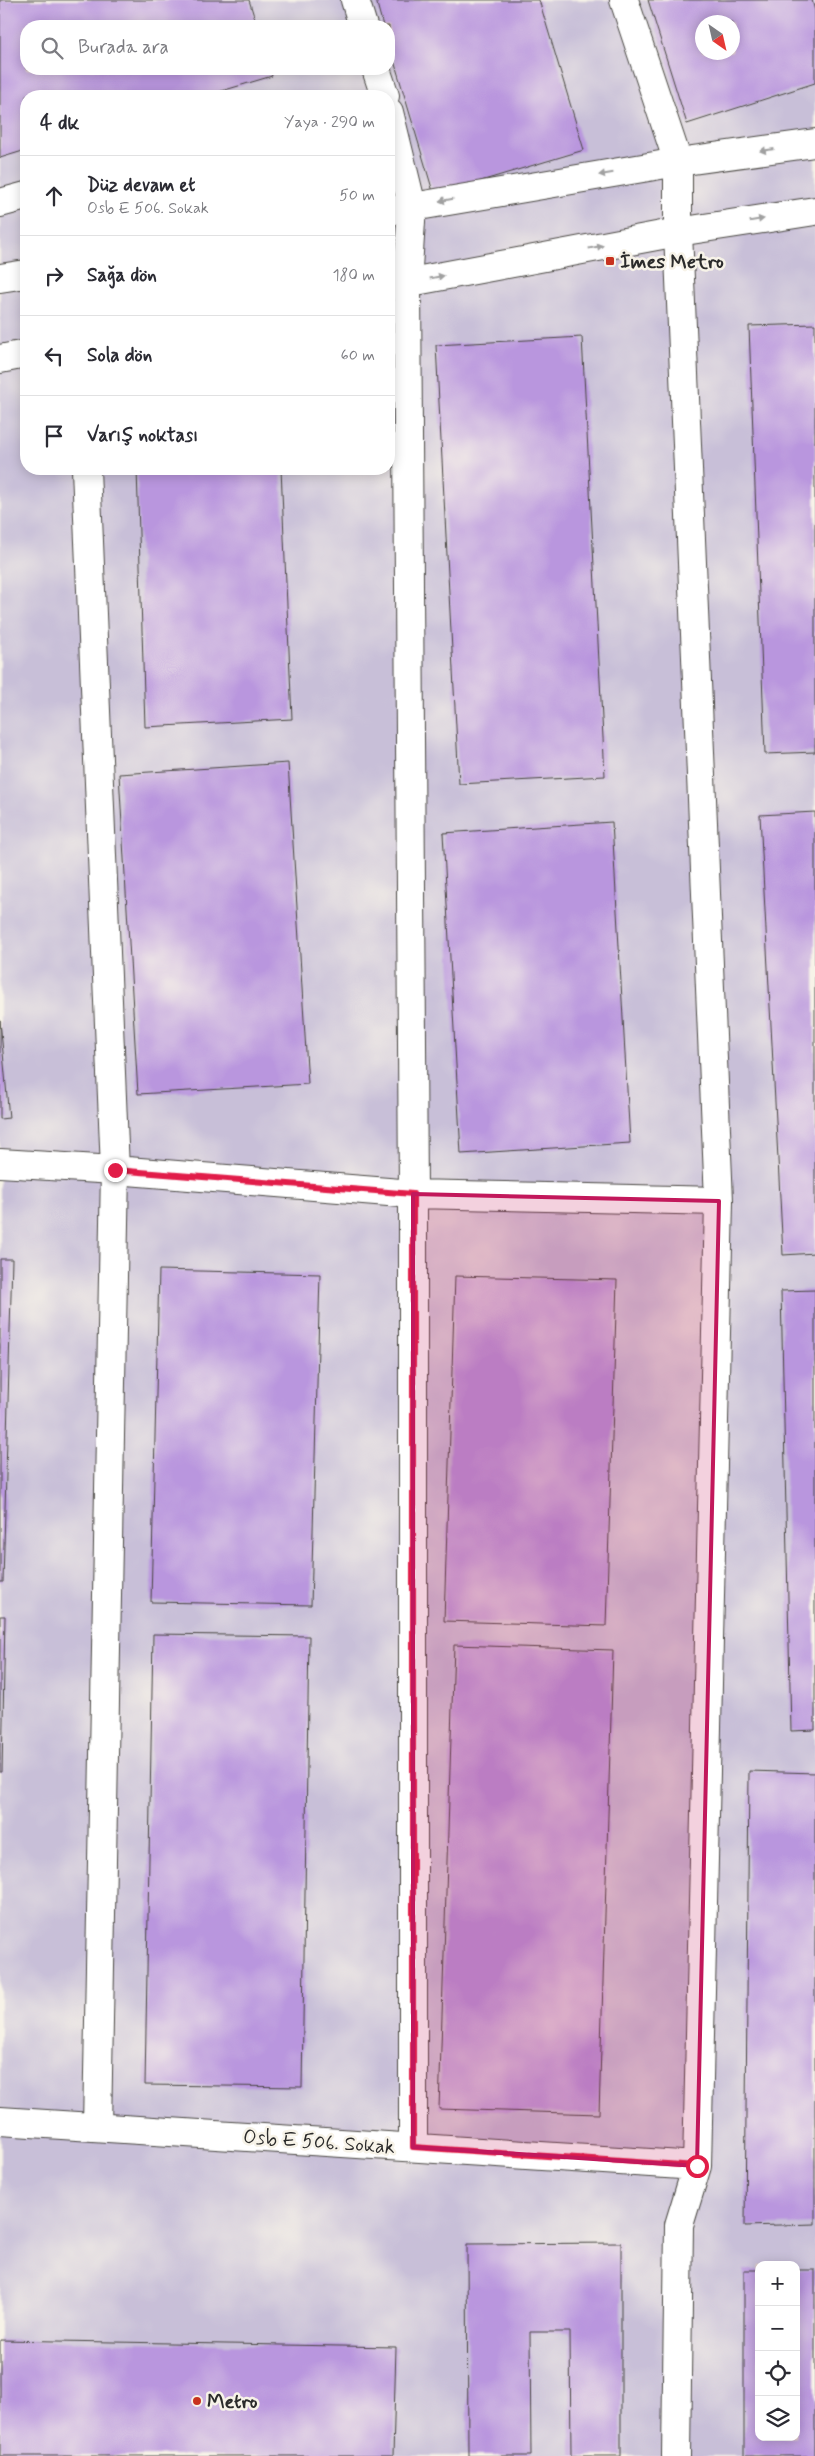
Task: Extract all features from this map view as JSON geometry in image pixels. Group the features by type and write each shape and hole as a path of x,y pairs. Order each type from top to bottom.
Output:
{"street":[{"path":"355,0 361,20"},
{"path":"624,0 678,162 678,232 719,1202 697,2166 679,2226 676,2456"},
{"path":"378,75 383,90"},
{"path":"400,208 678,162 815,143"},
{"path":"395,164 400,208 398,285 413,1194 413,2147"},
{"path":"0,203 20,198"},
{"path":"398,285 678,232 815,211"},
{"path":"0,278 20,275"},
{"path":"0,359 20,355"},
{"path":"86,475 115,1170 97,2126"},
{"path":"0,1163 115,1170 413,1194 719,1202"},
{"name":"Osb E 506. Sokak","path":"0,2121 697,2166"}],"highlighted area":[{"path":"413,1194 719,1201 697,2166 413,2147"}],"shaded area":[{"path":"0,0 815,0 815,2456 0,2456"}],"building":[{"path":"0,0 249,0 255,20 20,20 20,75 272,76 225,90 20,90 20,152 0,158"},
{"path":"376,0 539,0 584,150 434,195 395,64 395,20 381,20"},
{"path":"648,0 812,0 815,11 815,83 687,124"},
{"path":"815,324 815,752 765,754 749,326"},
{"path":"582,337 605,776 459,784 436,345"},
{"path":"137,475 281,475 292,719 145,727"},
{"path":"288,763 308,1084 138,1094 119,774"},
{"path":"815,812 815,1253 783,1255 760,815"},
{"path":"612,822 630,1143 461,1154 443,833"},
{"path":"0,1020 9,1118 0,1119"},
{"path":"0,1259 12,1259 3,1582 0,1582"},
{"path":"159,1270 320,1274 311,1605 151,1602"},
{"path":"455,1276 617,1280 606,1626 444,1621"},
{"path":"815,1290 815,1730 791,1731 781,1291"},
{"path":"0,1616 5,1616 2,1772 0,1772"},
{"path":"153,1634 309,1636 302,2087 145,2085"},
{"path":"454,1645 613,1650 599,2114 439,2109"},
{"path":"749,1771 815,1773 815,2224 745,2226"},
{"path":"621,2243 621,2456 571,2456 570,2332 530,2332 531,2456 468,2456 467,2244"},
{"path":"744,2270 755,2270 755,2441 800,2441 800,2270 815,2270 815,2456 744,2456"},
{"name":"Metro","path":"0,2340 396,2347 393,2456 0,2456"}],"place":[{"name":"İmes Metro","path":"610,261"},
{"name":"Metro","path":"197,2401"}],"route":[{"path":"115,1170 413,1194 413,2147 697,2166"}]}
